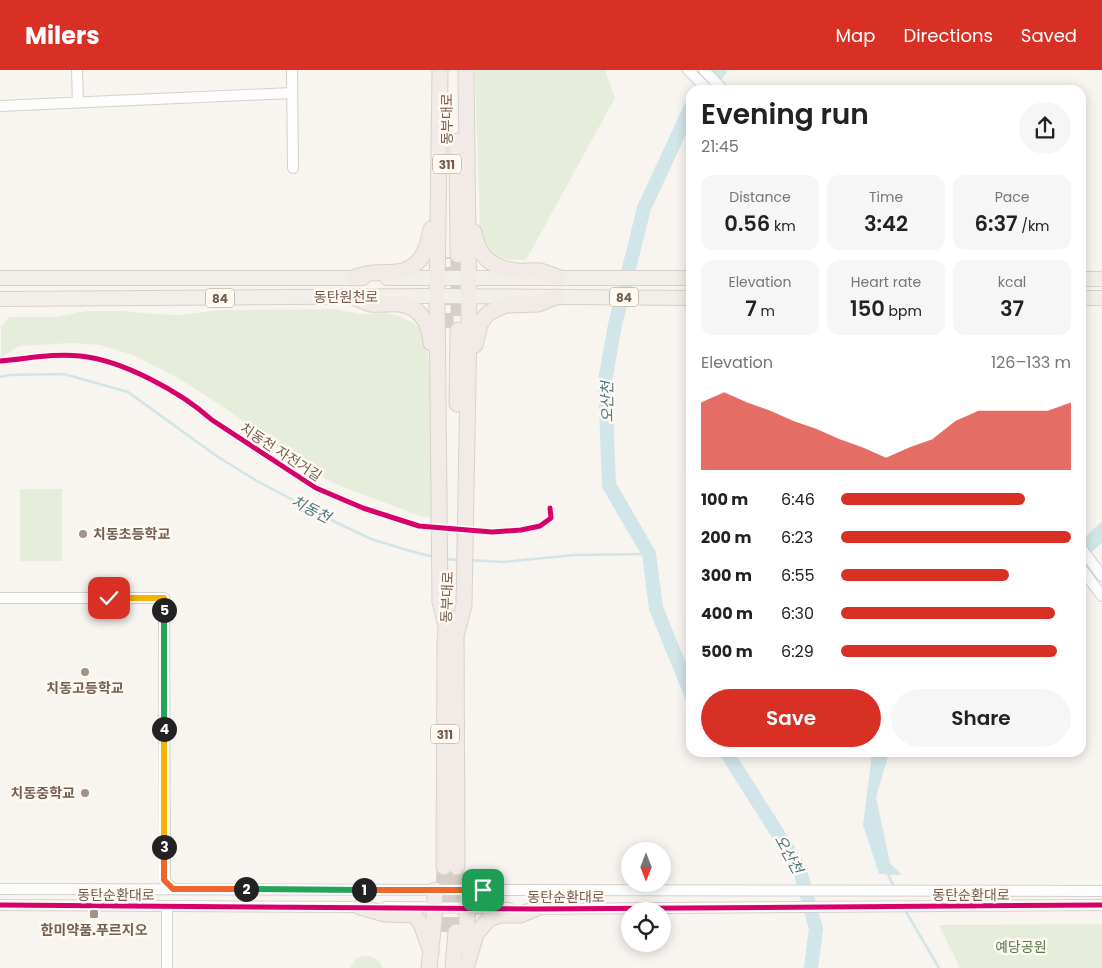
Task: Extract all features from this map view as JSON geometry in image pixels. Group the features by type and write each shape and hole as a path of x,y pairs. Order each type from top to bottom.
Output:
{"highway":[{"path":"440,70 437,278 438,362 452,524"},
{"name":"동부대로","path":"447,70 452,256 457,70"},
{"path":"452,524 468,360 470,297 466,70"},
{"path":"353,278 372,273 397,272 415,265 428,248 439,191"},
{"path":"469,193 476,245 485,258 503,268 517,271 540,271 560,278"},
{"path":"353,297 371,304 402,304 419,312 428,327 432,352 438,362"},
{"path":"468,360 474,352 480,324 488,313 506,304 538,304 556,297"},
{"name":"동부대로","path":"450,867 452,329"},
{"path":"429,968 435,890"},
{"path":"466,968 468,890"},
{"path":"360,907 385,914 414,915 421,924 430,952"},
{"path":"466,968 476,934 488,918 500,915 520,915 535,909"},
{"path":"439,968 449,932 453,968"}],"main road":[{"name":"동탄원천로","path":"0,278 686,278"},
{"path":"1086,279 1102,280"},
{"name":"동탄원천로","path":"0,300 437,296 686,298"},
{"path":"1086,298 1102,298"}],"street":[{"path":"77,70 78,102"},
{"path":"292,70 292,168"},
{"path":"688,70 703,85"},
{"path":"704,70 718,85"},
{"path":"0,106 292,93"},
{"path":"1086,555 1101,575"},
{"path":"1086,574 1102,596"},
{"path":"0,598 164,598 164,880 156,889"},
{"path":"164,880 173,889"},
{"name":"동탄순환대로","path":"0,889 1102,891"},
{"name":"동탄순환대로","path":"0,905 535,909 1102,905"},
{"path":"167,906 167,968"}],"green space":[{"path":"475,70 605,70 615,98 526,260 501,258 496,255 491,251 480,229"},
{"path":"334,309 359,314 385,313 400,316 412,322 424,333 430,365 432,518 420,516 338,485 307,469 225,408 178,378 133,355 100,345 73,343 19,346 1,358 1,326 10,317 56,317 85,311 126,311 182,315 219,310"},
{"path":"20,489 62,489 62,561 20,561"},
{"name":"예당공원","path":"1102,924 1102,968 960,968 939,925"},
{"path":"362,956 374,958 383,968 350,968 356,959"}],"shaded area":[{"path":"1102,521 1102,543 1086,557 1086,536"},
{"path":"872,757 888,757 876,797 890,863 902,875 879,874 863,825"}],"waterway":[{"name":"오산천","path":"708,85 720,70"},
{"name":"오산천","path":"686,118 644,208 615,325 605,381 609,485 649,554 656,608 686,682"},
{"name":"치동천","path":"0,377 9,375 64,374 128,392 218,457 257,481 371,539 434,557"},
{"name":"치동천","path":"469,560 503,562 575,555 649,554"},
{"name":"치동천","path":"444,559 459,560"},
{"name":"오산천","path":"729,757 799,867 816,929 811,968"},
{"path":"887,872 894,887"},
{"path":"905,910 939,968"}],"tunnel":[{"path":"458,255 458,330"},
{"path":"446,328 447,257"},
{"path":"442,932 444,867"},
{"path":"456,932 457,867"}],"cycle path":[{"name":"치동천 자전거길","path":"0,361 70,355 96,359 132,371 168,388 212,420 316,488 363,508 419,526 492,532 521,530 540,526 551,518 550,508"},
{"path":"0,905 535,909 1102,905"}],"place":[{"name":"치동초등학교","path":"83,534"},
{"name":"치동고등학교","path":"85,672"},
{"name":"치동중학교","path":"85,793"},
{"name":"한미약품.푸르지오","path":"94,914"}],"route":[{"path":"109,598 164,598 164,880 173,889 483,890"}]}
